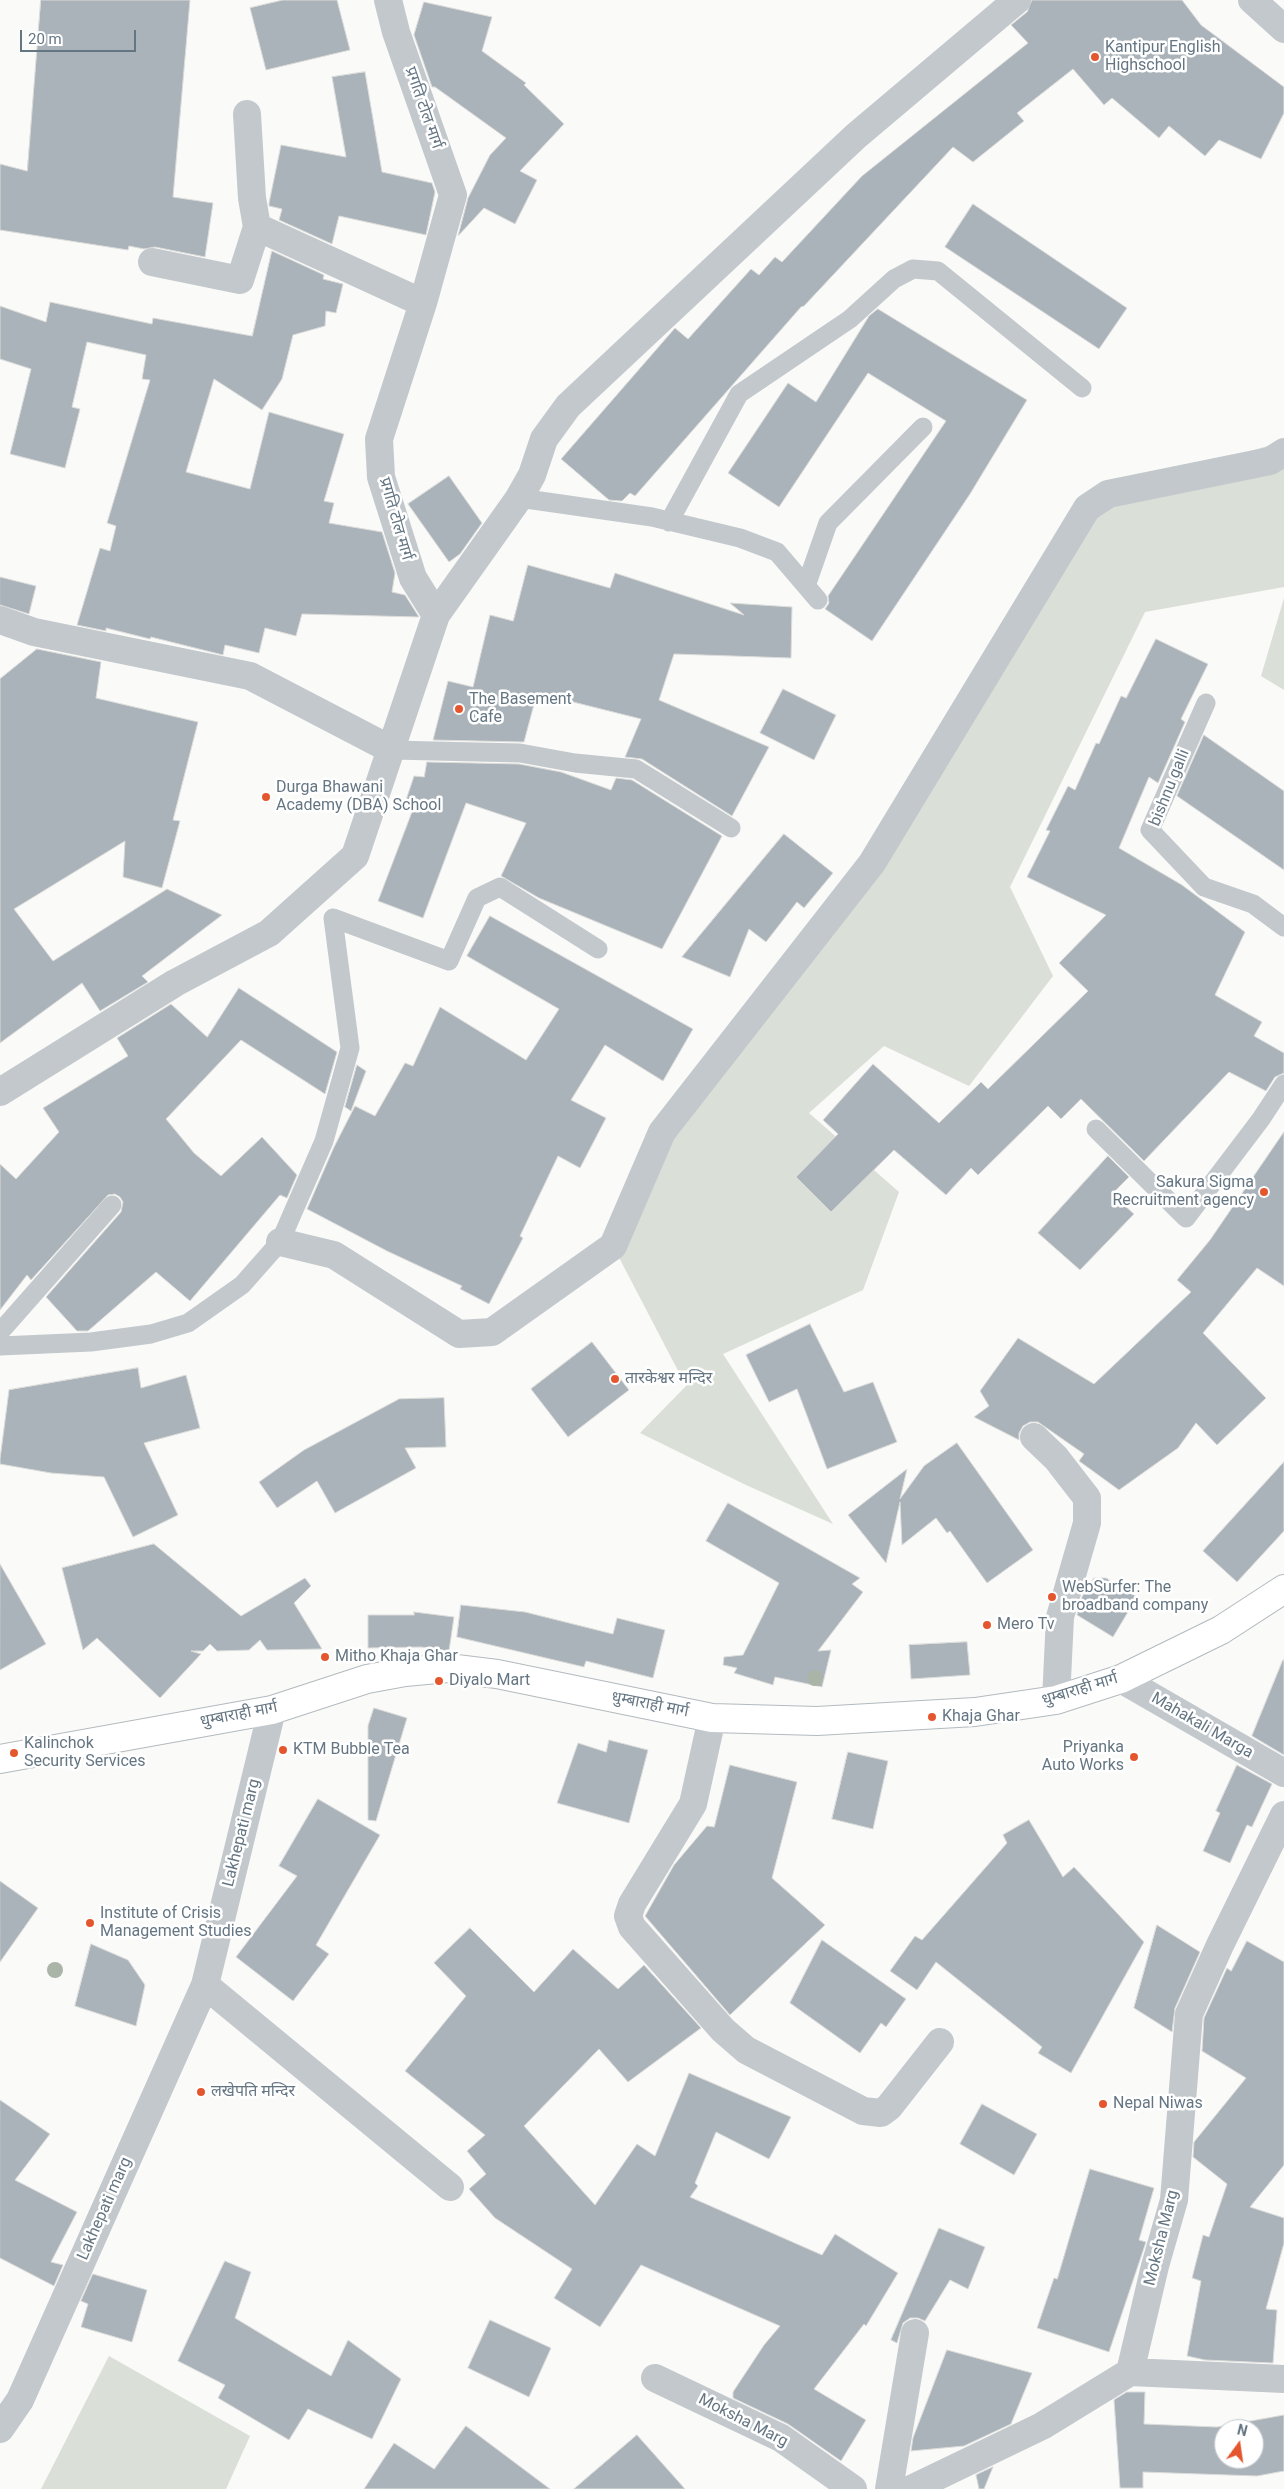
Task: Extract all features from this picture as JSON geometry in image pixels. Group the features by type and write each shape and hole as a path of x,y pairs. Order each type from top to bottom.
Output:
{"main road":[{"name":"धुम्बाराही मार्ग","path":"0,1759 272,1710 367,1679 404,1672 448,1668 496,1674 712,1718 817,1721 975,1712 1056,1700 1121,1678 1221,1630 1284,1589"}],"street":[{"name":"प्रगति टोल मार्ग","path":"388,0 396,32 453,195 423,303 379,439 381,477 413,578 436,615"},
{"path":"0,1092 175,984 269,933 355,856 436,615 519,498 532,475 544,439 568,406 856,136 1017,0"},
{"path":"1252,0 1284,29"},
{"path":"152,262 240,280 257,227 252,198 247,114"},
{"path":"257,227 423,303"},
{"path":"280,1242 334,1254 459,1334 492,1332 613,1246 662,1132 872,864 1087,508 1108,494 1270,461 1284,452"},
{"path":"0,620 34,632 250,676 392,750"},
{"path":"1034,1437 1056,1458 1087,1498 1087,1523 1075,1571 1060,1617 1056,1700"},
{"name":"Mahakali Marga","path":"1121,1678 1284,1773"},
{"name":"Lakhepati marg","path":"0,2429 20,2400 205,1985 272,1710"},
{"path":"712,1718 693,1804 632,1904 628,1916 632,1927 723,2030 746,2050 863,2111 881,2113 889,2107 940,2042"},
{"name":"Moksha Marg","path":"1130,2372 1155,2266 1174,2200 1189,2014 1224,1936 1284,1815"},
{"path":"205,1985 450,2187"},
{"path":"889,2489 915,2333"},
{"path":"911,2489 1042,2426 1130,2372 1284,2379"},
{"name":"Moksha Marg","path":"654,2378 781,2438 853,2489"}],"lane":[{"path":"670,522 739,394 850,319 894,279 913,269 938,271 1082,388"},
{"path":"519,498 670,522 740,538 777,552 812,593 828,523 923,428"},
{"name":"bishnu galli","path":"1206,703 1150,830 1204,887 1253,904 1284,927"},
{"path":"392,750 520,753 575,763 636,769 731,828"},
{"path":"0,1346 90,1342 151,1334 188,1323 242,1285 280,1242 324,1142 350,1048 333,918 450,961 477,898 500,887 598,949"},
{"path":"1096,1129 1186,1218 1261,1119 1284,1084"},
{"path":"0,1332 112,1204"}],"shaded area":[{"path":"1284,441 1284,587 1145,612 1010,887 1053,976 969,1086 884,1046 809,1113 899,1192 863,1290 723,1354 833,1524 746,1485 640,1433 686,1386 613,1246 656,1148 872,863 1108,494"},
{"path":"1284,598 1284,690 1261,676"},
{"path":"109,2356 250,2436 226,2489 41,2489"}],"building":[{"path":"41,0 190,0 173,197 213,203 205,257 155,247 144,249 129,246 128,250 0,230 0,164 27,171"},
{"path":"283,0 337,0 350,50 266,70 250,8"},
{"path":"1032,0 1182,0 1201,25 1284,87 1284,113 1261,159 1219,140 1205,156 1169,126 1159,138 1112,98 1104,105 1073,69 1017,113 1024,121 973,162 953,147 801,307 635,496 630,493 622,501 609,500 561,459 675,328 688,339 751,269 759,275 775,257 782,262 862,176 1028,43 1011,25 1027,12"},
{"path":"424,2 492,17 482,51 526,83 524,85 564,124 520,171 537,180 515,224 484,208 458,236 468,198 490,155 506,138 435,87 432,87 414,35"},
{"path":"365,72 382,172 432,183 435,192 426,235 339,216 332,244 279,220 282,209 269,206 269,203 281,145 346,157 332,77"},
{"path":"973,204 1127,308 1099,349 945,247"},
{"path":"272,251 324,275 323,279 343,284 336,313 326,311 325,326 293,335 282,379 262,410 214,379 186,472 250,489 269,412 344,434 324,501 334,503 329,523 382,532 395,573 392,592 405,595 419,617 302,614 296,636 265,628 259,653 225,645 223,655 151,637 150,639 106,628 106,631 77,625 100,548 110,551 116,526 107,523 150,380 142,379 146,355 87,342 72,407 80,409 65,468 10,454 31,369 0,359 0,306 46,322 50,302 152,324 153,318 252,336"},
{"path":"878,309 1027,400 970,494 872,641 825,609 829,603 828,596 946,421 868,373 779,507 728,473 788,383 816,402 869,316"},
{"path":"449,476 482,523 460,554 449,562 408,504"},
{"path":"528,565 610,588 615,573 744,615 730,603 792,607 791,658 674,654 659,700 769,747 732,816 642,759 625,757 641,719 537,693 524,742 433,740 448,681 473,687 490,615 513,621"},
{"path":"0,577 36,586 29,614 0,605"},
{"path":"1156,639 1208,664 1181,719 1185,722 1158,783 1149,777 1119,848 1182,885 1245,932 1215,995 1262,1022 1254,1036 1284,1053 1284,1073 1275,1077 1266,1091 1229,1072 1144,1161 1081,1099 1061,1119 1048,1106 978,1175 971,1168 946,1195 894,1150 831,1212 796,1177 838,1134 823,1120 873,1064 939,1123 981,1082 988,1089 1088,991 1059,963 1106,915 1027,877 1050,831 1046,830 1068,786 1075,790 1096,743 1099,744 1121,696 1126,698"},
{"path":"37,649 101,662 96,698 198,722 173,820 180,821 162,888 123,877 125,841 14,909 53,961 167,889 222,915 142,976 148,982 100,1011 82,983 0,1043 0,679"},
{"path":"783,689 836,715 814,760 760,733"},
{"path":"1204,735 1284,791 1284,870 1177,796"},
{"path":"427,762 519,764 561,772 611,790 616,778 632,780 722,836 662,949 539,898 501,876 526,823 466,803 423,918 378,901 415,804 406,800 414,776 424,777"},
{"path":"784,834 833,873 804,908 797,902 766,942 749,929 730,977 682,957"},
{"path":"490,916 693,1029 663,1081 605,1045 571,1100 606,1118 580,1168 558,1156 520,1236 523,1238 489,1304 460,1289 462,1286 387,1251 307,1209 334,1147 355,1106 375,1116 405,1063 413,1066 440,1007 526,1060 559,1009 467,956"},
{"path":"239,988 337,1052 325,1094 241,1040 166,1119 194,1153 221,1176 262,1137 297,1175 287,1198 280,1195 190,1301 156,1272 88,1331 77,1331 46,1297 121,1212 123,1202 120,1197 115,1194 108,1195 31,1280 27,1275 0,1310 0,1164 16,1179 59,1132 43,1108 128,1056 117,1038 171,1004 207,1037"},
{"path":"357,1065 366,1071 351,1111 345,1107"},
{"path":"1284,1132 1284,1286 1257,1268 1203,1333 1266,1398 1217,1445 1196,1423 1178,1448 1119,1490 1079,1461 1084,1454 1038,1422 1030,1422 1023,1426 1019,1433 1019,1440 974,1417 989,1406 980,1391 1018,1338 1094,1384 1191,1292 1177,1280 1210,1240"},
{"path":"1108,1156 1129,1177 1112,1194 1134,1214 1080,1270 1038,1233"},
{"path":"810,1324 844,1392 873,1382 897,1442 827,1469 797,1389 769,1402 746,1355"},
{"path":"592,1342 629,1390 568,1437 531,1389"},
{"path":"138,1368 141,1388 186,1375 200,1428 144,1443 178,1515 133,1537 104,1477 51,1473 0,1464 0,1459 9,1390"},
{"path":"444,1398 446,1447 405,1448 416,1468 335,1513 317,1481 277,1508 259,1482 304,1450 399,1399"},
{"path":"957,1443 1033,1550 987,1583 950,1531 947,1533 936,1518 902,1545 900,1502 886,1563 848,1515 907,1469 900,1499 924,1466"},
{"path":"1284,1462 1284,1531 1237,1582 1203,1551"},
{"path":"728,1503 860,1578 852,1584 863,1592 818,1651 831,1650 822,1687 775,1677 773,1685 734,1673 737,1668 723,1665 724,1657 743,1655 779,1583 706,1541"},
{"path":"154,1544 241,1616 305,1578 311,1586 294,1603 322,1649 267,1650 260,1640 249,1650 217,1651 210,1644 203,1651 191,1651 201,1654 160,1698 97,1638 83,1650 62,1568"},
{"path":"0,1564 46,1644 0,1670"},
{"path":"1094,1578 1106,1578 1137,1597 1113,1637 1077,1615 1082,1597"},
{"path":"461,1605 525,1612 613,1634 617,1618 665,1630 653,1678 586,1661 584,1667 457,1637"},
{"path":"414,1612 454,1617 449,1651 421,1647 368,1648 368,1615 414,1615"},
{"path":"967,1642 970,1675 911,1679 909,1645"},
{"path":"1284,1660 1284,1755 1252,1736"},
{"path":"374,1708 407,1718 376,1821 368,1820 368,1726"},
{"path":"609,1740 648,1750 629,1823 557,1803 578,1743 606,1752"},
{"path":"848,1752 888,1761 873,1829 832,1819"},
{"path":"730,1765 797,1782 772,1878 825,1925 730,2015 645,1916 674,1865 707,1826 714,1827"},
{"path":"1237,1765 1272,1784 1252,1827 1247,1825 1230,1863 1203,1851 1220,1813 1216,1811"},
{"path":"318,1799 380,1835 316,1945 329,1954 293,2001 236,1957 297,1876 279,1866"},
{"path":"1029,1820 1063,1877 1074,1867 1144,1942 1071,2073 1038,2053 1042,2047 936,1962 917,1990 890,1971 915,1936 922,1940 1007,1843 1003,1835"},
{"path":"0,1881 38,1908 0,1962"},
{"path":"1157,1925 1200,1952 1175,2008 1172,2032 1134,2008"},
{"path":"470,1928 534,1992 573,1949 618,1989 644,1965 701,2028 628,2082 599,2049 524,2126 595,2205 637,2144 655,2156 689,2073 791,2117 769,2159 716,2132 695,2183 698,2186 690,2197 822,2255 835,2234 898,2273 866,2326 864,2324 814,2389 866,2420 841,2461 788,2424 733,2398 733,2392 764,2345 780,2326 641,2265 600,2327 554,2298 572,2269 495,2218 469,2189 486,2174 467,2151 485,2135 405,2071 466,1996 434,1963"},
{"path":"822,1940 906,1999 886,2027 881,2023 860,2053 790,2003"},
{"path":"1247,1941 1284,1962 1284,2165 1250,2207 1284,2218 1284,2243 1266,2309 1277,2310 1273,2363 1205,2360 1187,2356 1201,2281 1192,2278 1203,2235 1209,2237 1227,2184 1193,2157 1194,2142 1246,2078 1202,2051 1204,2018 1227,1968 1231,1971"},
{"path":"91,1944 128,1960 145,1985 136,2026 75,2006"},
{"path":"0,2100 50,2134 15,2180 77,2212 51,2262 63,2265 54,2286 0,2258"},
{"path":"982,2104 1037,2134 1014,2175 960,2144"},
{"path":"1090,2169 1154,2188 1139,2240 1146,2242 1109,2352 1037,2328 1054,2278 1057,2279"},
{"path":"939,2228 985,2247 968,2289 950,2280 925,2321 918,2318 910,2318 903,2323 897,2343 891,2340"},
{"path":"225,2261 251,2272 235,2318 331,2376 348,2340 401,2379 372,2439 308,2409 289,2440 218,2398 225,2385 178,2361"},
{"path":"93,2274 147,2290 132,2342 81,2327 88,2304 81,2301"},
{"path":"490,2320 551,2348 529,2397 468,2368"},
{"path":"947,2350 1032,2373 1011,2424 964,2446 911,2451 913,2438"},
{"path":"1127,2392 1145,2392 1144,2424 1214,2427 1214,2469 1264,2469 1264,2419 1262,2419 1284,2415 1284,2471 1257,2476 1143,2472 1143,2488 1120,2488 1114,2400"},
{"path":"466,2426 550,2489 364,2489 394,2443 434,2469"},
{"path":"637,2435 685,2489 574,2489"},
{"path":"993,2467 984,2489 979,2489 976,2475"}],"place":[{"name":"Kantipur English Highschool","path":"1095,57"},
{"name":"The Basement Cafe","path":"459,709"},
{"name":"Durga Bhawani Academy (DBA) School","path":"266,797"},
{"name":"Sakura Sigma Recruitment agency","path":"1264,1192"},
{"name":"तारकेश्वर मन्दिर","path":"615,1379"},
{"name":"WebSurfer: The broadband company","path":"1052,1597"},
{"name":"Mero Tv","path":"987,1625"},
{"name":"Mitho Khaja Ghar","path":"325,1657"},
{"name":"Diyalo Mart","path":"439,1681"},
{"name":"Khaja Ghar","path":"932,1717"},
{"name":"KTM Bubble Tea","path":"283,1750"},
{"name":"Kalinchok Security Services","path":"14,1753"},
{"name":"Priyanka Auto Works","path":"1134,1757"},
{"name":"Institute of Crisis Management Studies","path":"90,1923"},
{"name":"लखेपति मन्दिर","path":"201,2092"},
{"name":"Nepal Niwas","path":"1103,2104"}]}
